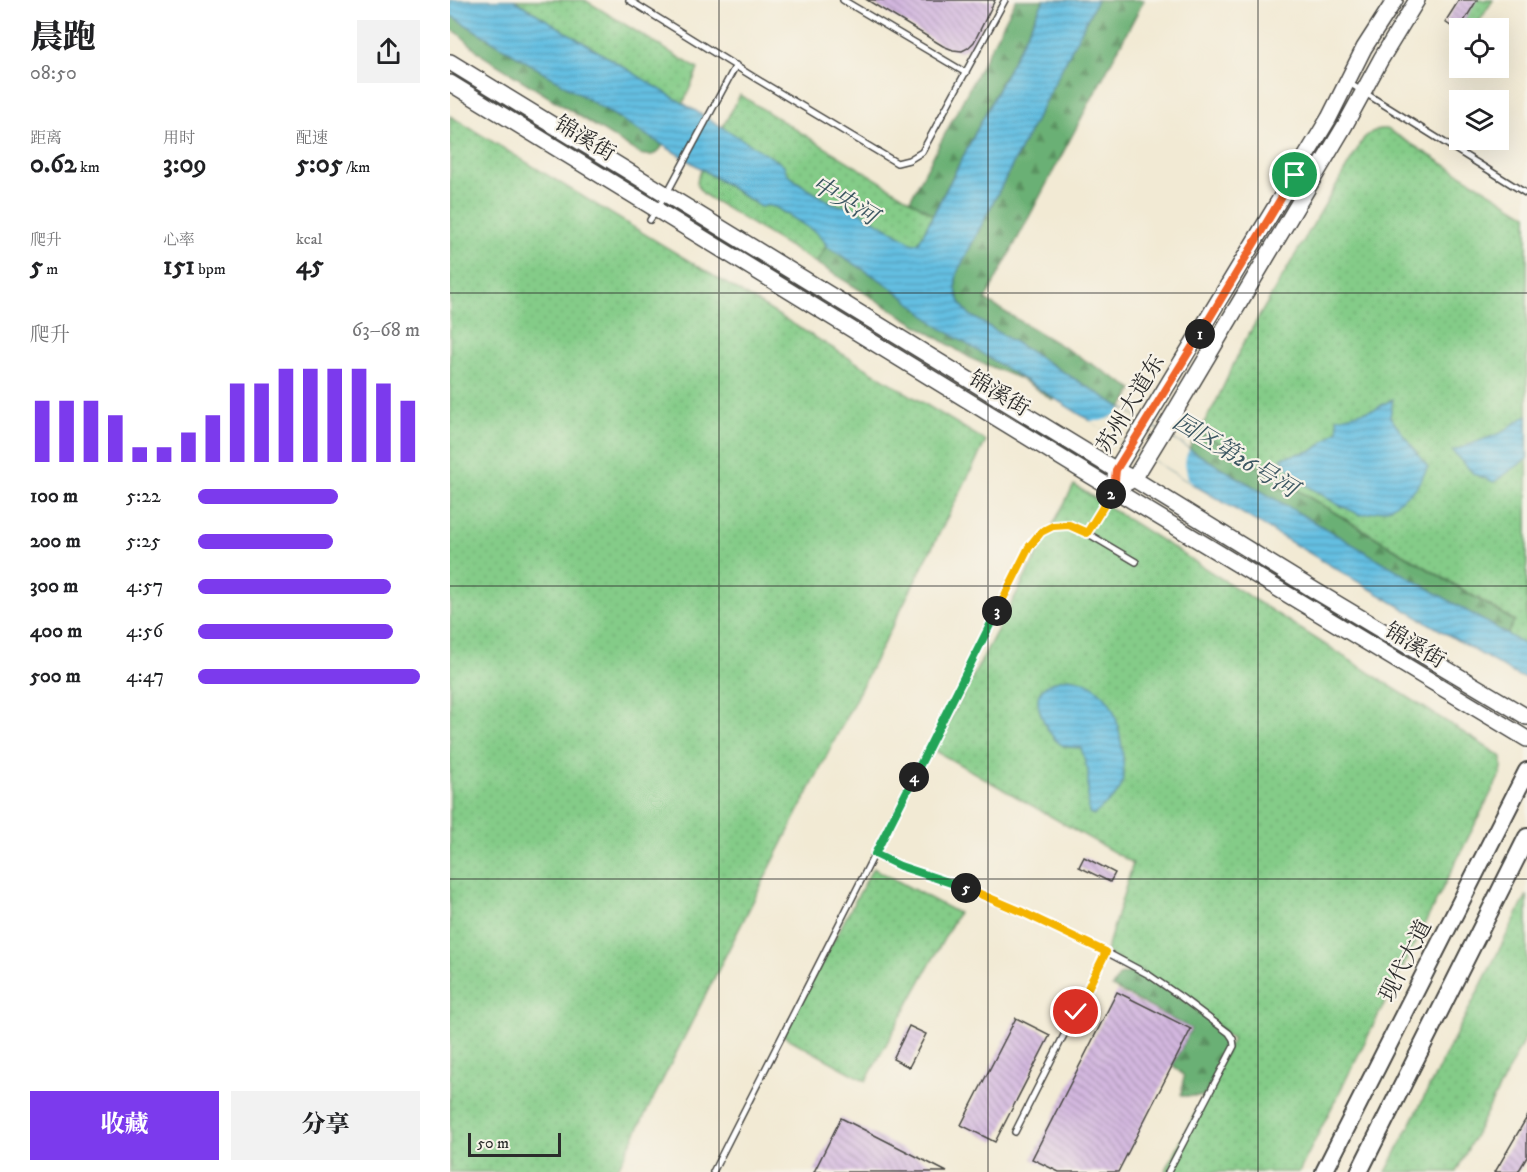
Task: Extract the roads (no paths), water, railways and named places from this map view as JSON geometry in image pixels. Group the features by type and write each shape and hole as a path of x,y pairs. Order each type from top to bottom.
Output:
{"main road":[{"name":"苏州大道东","path":"1114,489 1116,470 1329,118 1364,48 1395,0"},
{"name":"苏州大道东","path":"1114,489 1134,479 1148,457 1417,0"},
{"name":"锦溪街","path":"450,62 1116,470 1527,717"},
{"name":"锦溪街","path":"450,83 653,215 1114,489 1527,739"},
{"name":"现代大道","path":"1324,1172 1527,771"},
{"path":"1359,1172 1527,837"}],"lane":[{"path":"629,0 897,163 909,160 922,152 1005,0"},
{"path":"843,0 966,73"},
{"path":"653,215 736,66"},
{"path":"1348,82 1527,194"},
{"path":"1087,533 1114,489"},
{"path":"713,1172 1029,547 1041,532 1053,526 1069,525 1136,562"},
{"path":"875,854 900,866 960,886 1022,912 1106,952 1149,975 1229,1033 1234,1046 1168,1172"},
{"path":"1015,1132 1106,952"}],"water":[{"path":"450,0 514,0 784,165 788,174 797,182 824,199 842,206 850,206 914,244 919,242 1044,0 1097,0 958,271 956,290 962,306 970,315 1189,449 1527,646 1527,678 1518,676 1194,485 939,327 882,281 826,246 817,233 777,208 767,205 761,207 450,15"},
{"path":"1393,399 1390,417 1428,467 1416,488 1390,508 1361,515 1335,503 1298,480 1281,458 1314,450 1338,430 1337,418 1375,409"},
{"path":"1527,415 1527,459 1494,482 1474,474 1452,451 1501,433"},
{"path":"1068,678 1094,687 1107,699 1119,730 1123,757 1120,789 1094,815 1089,813 1088,771 1081,748 1066,747 1057,742 1044,722 1039,707 1039,694 1044,687"}],"water label":[{"name":"中央河","path":"844,201"},
{"name":"园区第26号河","path":"1235,456"}]}
